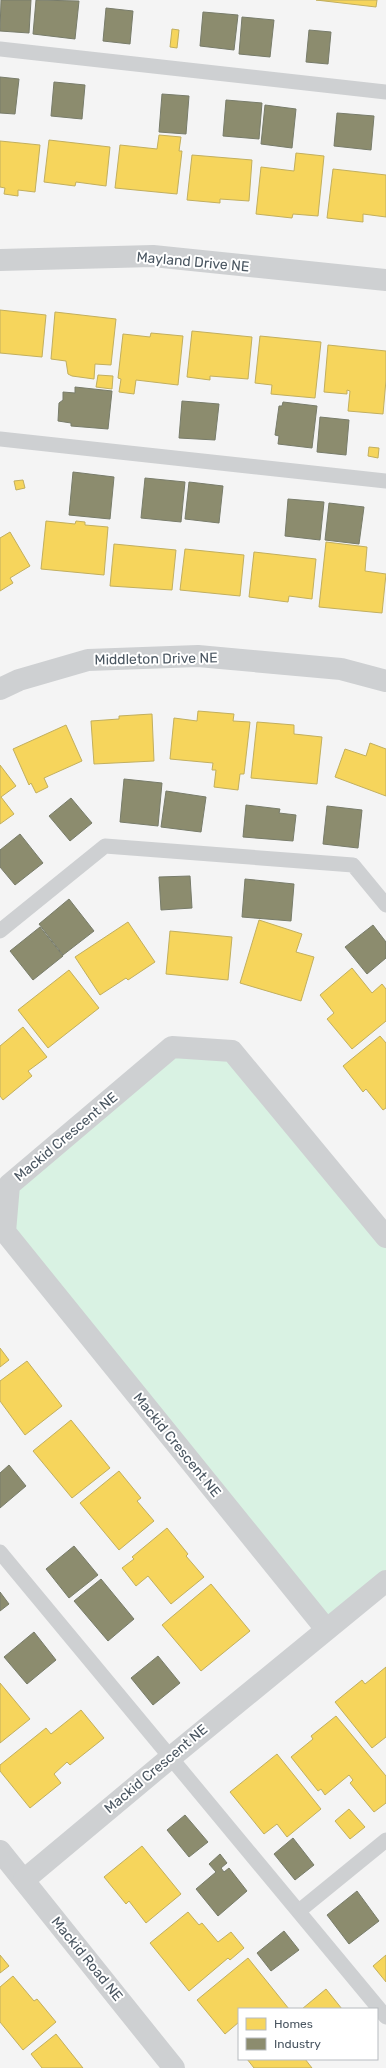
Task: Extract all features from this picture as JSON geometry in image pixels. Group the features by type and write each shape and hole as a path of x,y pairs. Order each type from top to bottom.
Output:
{"street":[{"name":"Mayland Drive NE","path":"0,260 153,256 386,280"},
{"name":"Middleton Drive NE","path":"0,689 19,680 88,660 198,656 341,669 386,681"},
{"name":"Mackid Crescent NE","path":"326,1629 5,1232 9,1185 172,1047 232,1051 386,1237"},
{"name":"Mackid Crescent NE","path":"24,1880 326,1629 386,1581"},
{"name":"Mackid Road NE","path":"0,1851 174,2068"}],"lane":[{"path":"0,49 386,92"},
{"path":"0,439 386,482"},
{"path":"0,931 105,846 353,865 386,905"},
{"path":"0,1552 386,2017"},
{"path":"299,1911 386,1840"}],"green space":[{"path":"172,1047 232,1051 386,1237 386,1581 326,1629 5,1232 9,1185"}],"building: Homes":[{"path":"316,0 377,0 376,7"},
{"path":"172,29 179,30 177,48 170,47"},
{"path":"159,135 181,137 179,151 182,151 177,194 115,188 120,145 157,149"},
{"path":"49,140 110,147 106,186 76,182 75,186 44,182"},
{"path":"0,141 40,145 35,192 18,190 18,196 4,194 5,188 0,187"},
{"path":"296,153 324,156 318,216 293,214 292,218 256,214 261,167 294,171"},
{"path":"192,155 252,160 249,201 220,199 220,203 187,200"},
{"path":"333,169 386,175 386,217 363,214 363,222 327,218"},
{"path":"0,310 46,315 42,357 0,353"},
{"path":"55,312 116,319 111,365 95,364 94,379 72,376 68,374 66,361 51,359"},
{"path":"192,331 252,337 248,379 210,376 210,380 187,377"},
{"path":"151,333 183,336 178,385 136,380 134,394 119,392 121,379 118,378 123,334 150,337"},
{"path":"260,336 321,342 315,398 271,394 272,385 255,383"},
{"path":"328,345 386,351 386,380 383,414 348,411 350,391 347,390 347,394 324,392"},
{"path":"98,375 113,376 112,389 96,387"},
{"path":"369,447 379,448 378,458 368,456"},
{"path":"23,480 25,488 16,490 14,481"},
{"path":"46,521 75,524 76,521 85,522 85,525 108,527 104,575 41,569"},
{"path":"10,532 30,566 10,578 13,583 0,591 0,538"},
{"path":"326,542 367,547 365,571 386,574 382,613 319,607"},
{"path":"114,544 176,550 172,590 110,586"},
{"path":"185,549 244,555 240,596 180,590"},
{"path":"254,552 316,559 312,599 289,596 288,602 249,597"},
{"path":"198,711 234,714 233,721 250,722 244,774 240,774 238,790 214,787 216,770 212,770 213,763 170,759 174,718 197,721"},
{"path":"152,714 154,761 94,764 91,721 119,719 119,716"},
{"path":"257,722 294,725 294,734 322,737 317,784 251,778"},
{"path":"66,725 82,761 44,778 48,787 36,793 31,783 29,785 13,749"},
{"path":"370,743 386,749 386,796 335,777 345,749 366,756"},
{"path":"0,765 16,786 1,797 14,814 0,824"},
{"path":"259,920 302,934 296,952 314,957 301,1001 240,983"},
{"path":"128,922 155,962 128,980 126,978 100,995 75,957"},
{"path":"170,931 232,937 228,980 166,974"},
{"path":"352,968 372,993 382,984 386,989 386,1021 352,1049 327,1019 334,1013 320,995"},
{"path":"69,970 99,1008 48,1048 18,1010"},
{"path":"23,1027 47,1057 28,1071 32,1076 3,1100 0,1096 0,1046"},
{"path":"380,1036 386,1043 386,1108 383,1110 366,1089 363,1092 343,1066"},
{"path":"0,1348 9,1360 0,1367"},
{"path":"27,1361 62,1406 25,1435 0,1401 0,1381"},
{"path":"71,1420 110,1468 72,1498 33,1451"},
{"path":"119,1471 141,1498 137,1501 154,1521 119,1550 80,1503"},
{"path":"167,1528 188,1554 186,1556 204,1577 171,1604 148,1576 136,1586 122,1568 134,1559 132,1557"},
{"path":"211,1584 250,1631 201,1671 162,1625"},
{"path":"386,1667 386,1737 372,1748 335,1702 362,1680 365,1684"},
{"path":"0,1683 30,1719 0,1743"},
{"path":"81,1710 104,1738 70,1765 67,1762 54,1774 61,1783 30,1808 0,1771 0,1765 46,1728 51,1734"},
{"path":"336,1716 386,1776 386,1803 374,1812 350,1783 353,1780 349,1775 325,1795 321,1789 318,1791 291,1757 313,1739 311,1736"},
{"path":"277,1754 321,1809 287,1837 277,1824 264,1834 230,1792"},
{"path":"349,1809 365,1827 350,1839 335,1821"},
{"path":"142,1846 181,1894 146,1923 129,1901 126,1904 104,1877"},
{"path":"188,1912 199,1925 202,1923 218,1942 231,1932 244,1948 230,1960 228,1958 189,1991 150,1943"},
{"path":"0,1955 9,1966 0,1973"},
{"path":"386,1955 386,1982 373,1966"},
{"path":"248,1958 288,2008 238,2008 238,2023 225,2034 197,2000"},
{"path":"13,1976 34,2001 37,1999 56,2022 23,2050 0,2022 0,1987"},
{"path":"326,1989 341,2008 303,2008"},
{"path":"56,2034 83,2068 42,2068 31,2054"},
{"path":"248,2060 306,2060 312,2068 254,2068"}],"building: Industry":[{"path":"1,0 31,0 29,33 0,31"},
{"path":"36,0 79,1 75,39 33,34"},
{"path":"106,8 133,11 130,44 103,41"},
{"path":"203,12 238,15 234,50 200,46"},
{"path":"242,17 274,20 270,57 239,54"},
{"path":"309,30 331,32 328,64 306,62"},
{"path":"0,77 19,79 15,114 0,113"},
{"path":"54,82 85,85 82,119 51,116"},
{"path":"162,94 189,96 186,134 159,132"},
{"path":"226,100 262,103 259,139 223,136"},
{"path":"265,105 296,109 292,148 261,144"},
{"path":"337,113 374,116 371,150 334,146"},
{"path":"75,387 112,391 108,429 71,426 71,423 58,421 59,403 63,400 63,392 75,393"},
{"path":"182,401 219,404 215,440 179,438"},
{"path":"283,402 317,406 312,448 278,444 279,436 275,435 279,406 282,406"},
{"path":"320,417 349,420 346,455 317,452"},
{"path":"73,472 114,477 110,519 69,515"},
{"path":"145,478 185,482 181,522 141,518"},
{"path":"189,482 223,486 219,523 185,519"},
{"path":"288,499 324,502 320,540 285,536"},
{"path":"329,503 364,507 359,544 325,540"},
{"path":"124,779 162,783 158,826 120,822"},
{"path":"166,791 206,797 201,832 161,827"},
{"path":"71,798 92,823 70,841 49,816"},
{"path":"246,805 280,809 279,813 296,815 293,841 243,837"},
{"path":"327,806 362,810 358,848 323,844"},
{"path":"20,834 43,863 15,885 0,867 0,850"},
{"path":"190,876 192,908 161,910 159,877"},
{"path":"245,879 294,884 291,921 242,917"},
{"path":"69,899 94,931 63,955 39,924"},
{"path":"373,925 386,942 386,958 367,974 345,947"},
{"path":"40,927 63,956 33,980 10,951"},
{"path":"9,1465 26,1486 0,1508 0,1473"},
{"path":"74,1546 98,1575 69,1598 46,1569"},
{"path":"101,1579 134,1619 108,1641 74,1601"},
{"path":"0,1592 9,1604 0,1611"},
{"path":"34,1632 56,1660 27,1684 4,1657"},
{"path":"158,1656 180,1683 153,1705 131,1678"},
{"path":"185,1815 208,1842 189,1857 167,1830"},
{"path":"293,1838 314,1865 295,1880 274,1854"},
{"path":"220,1854 227,1863 221,1868 224,1872 229,1868 247,1891 218,1916 196,1889 216,1872 209,1864"},
{"path":"357,1891 379,1921 349,1944 327,1915"},
{"path":"284,1931 299,1950 271,1971 257,1953"}]}
